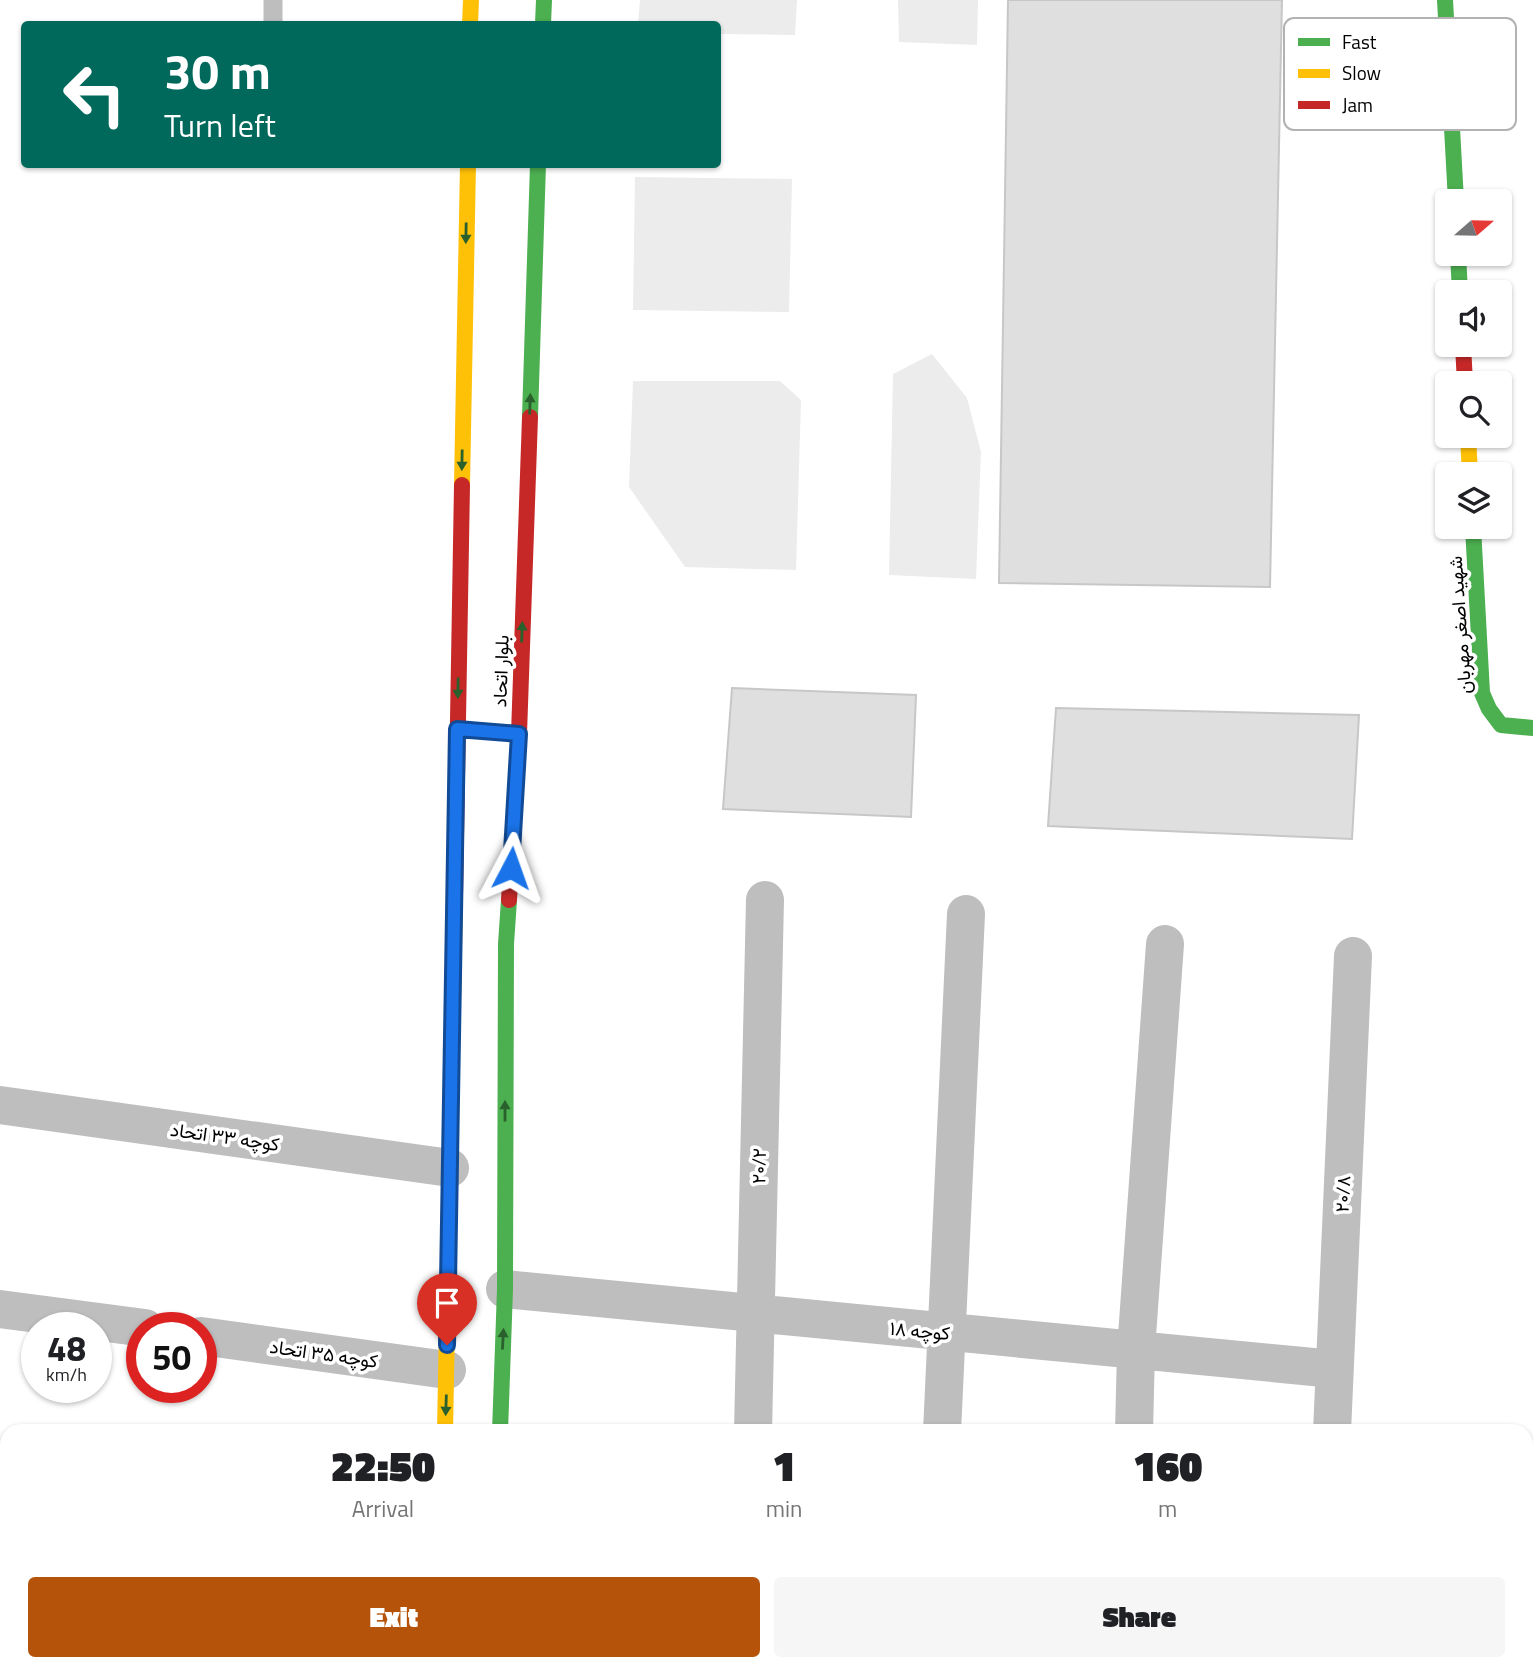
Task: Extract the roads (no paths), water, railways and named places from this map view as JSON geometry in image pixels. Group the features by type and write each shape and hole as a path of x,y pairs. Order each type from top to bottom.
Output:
{"main road":[{"path":"470,21 471,0"},
{"path":"543,21 544,0"},
{"path":"1445,0 1446,18"},
{"path":"1451,130 1454,189"},
{"path":"445,1424 463,730 468,168"},
{"name":"بلوار اتحاد","path":"500,1424 505,1289 506,944 538,168"},
{"name":"شهید اصغر مهربان","path":"1474,539 1482,693 1489,709 1501,725 1533,728"}],"street":[{"name":"۲۰/۲","path":"753,1424 765,900"},
{"path":"942,1424 966,914"},
{"path":"1134,1424 1136,1350 1165,944"},
{"name":"۲۰/۸","path":"1332,1424 1353,956"},
{"name":"کوچه ۳۳ اتحاد","path":"0,1105 450,1168"},
{"name":"کوچه ۱۸","path":"505,1289 1334,1369"},
{"path":"0,1308 126,1325"},
{"name":"کوچه ۳۵ اتحاد","path":"217,1338 447,1370"}],"lane":[{"path":"272,21 273,0"}]}
